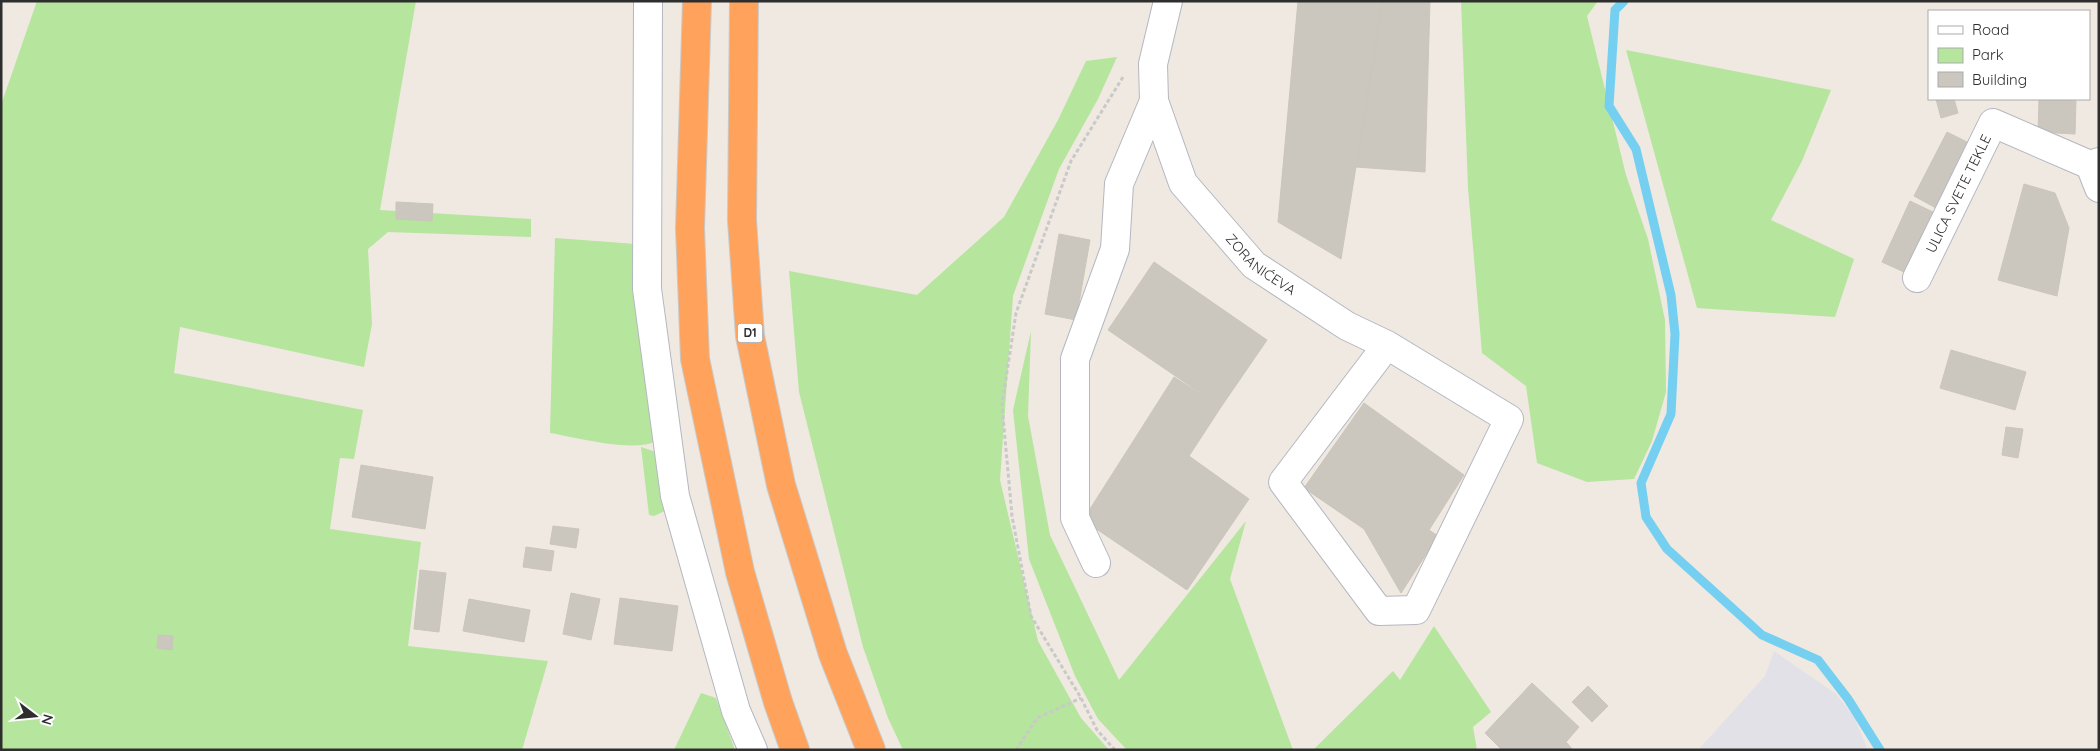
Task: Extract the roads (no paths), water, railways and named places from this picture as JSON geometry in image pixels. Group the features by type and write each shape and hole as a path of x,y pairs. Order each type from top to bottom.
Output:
{"highway":[{"path":"697,1 690,228 695,359 740,572 778,702 795,750"},
{"name":"D1","path":"744,1 742,220 750,336 781,485 833,654 871,750"}],"street":[{"path":"648,1 647,289 675,496 736,711 752,750"},
{"name":"ZORANIĆEVA","path":"1166,6 1153,64 1154,101 1183,183 1254,265 1347,326 1387,345 1509,419 1416,610 1379,611 1284,482 1387,345"},
{"path":"1096,563 1075,518 1076,359 1115,249 1119,184 1154,101"},
{"name":"ULICA SVETE TEKLE","path":"1917,278 1993,123 2096,172"}],"waterway":[{"path":"1624,1 1615,10 1609,106 1636,149 1671,295 1675,334 1671,414 1641,483 1646,517 1667,549 1762,635 1818,660 1848,699 1880,750"}]}
